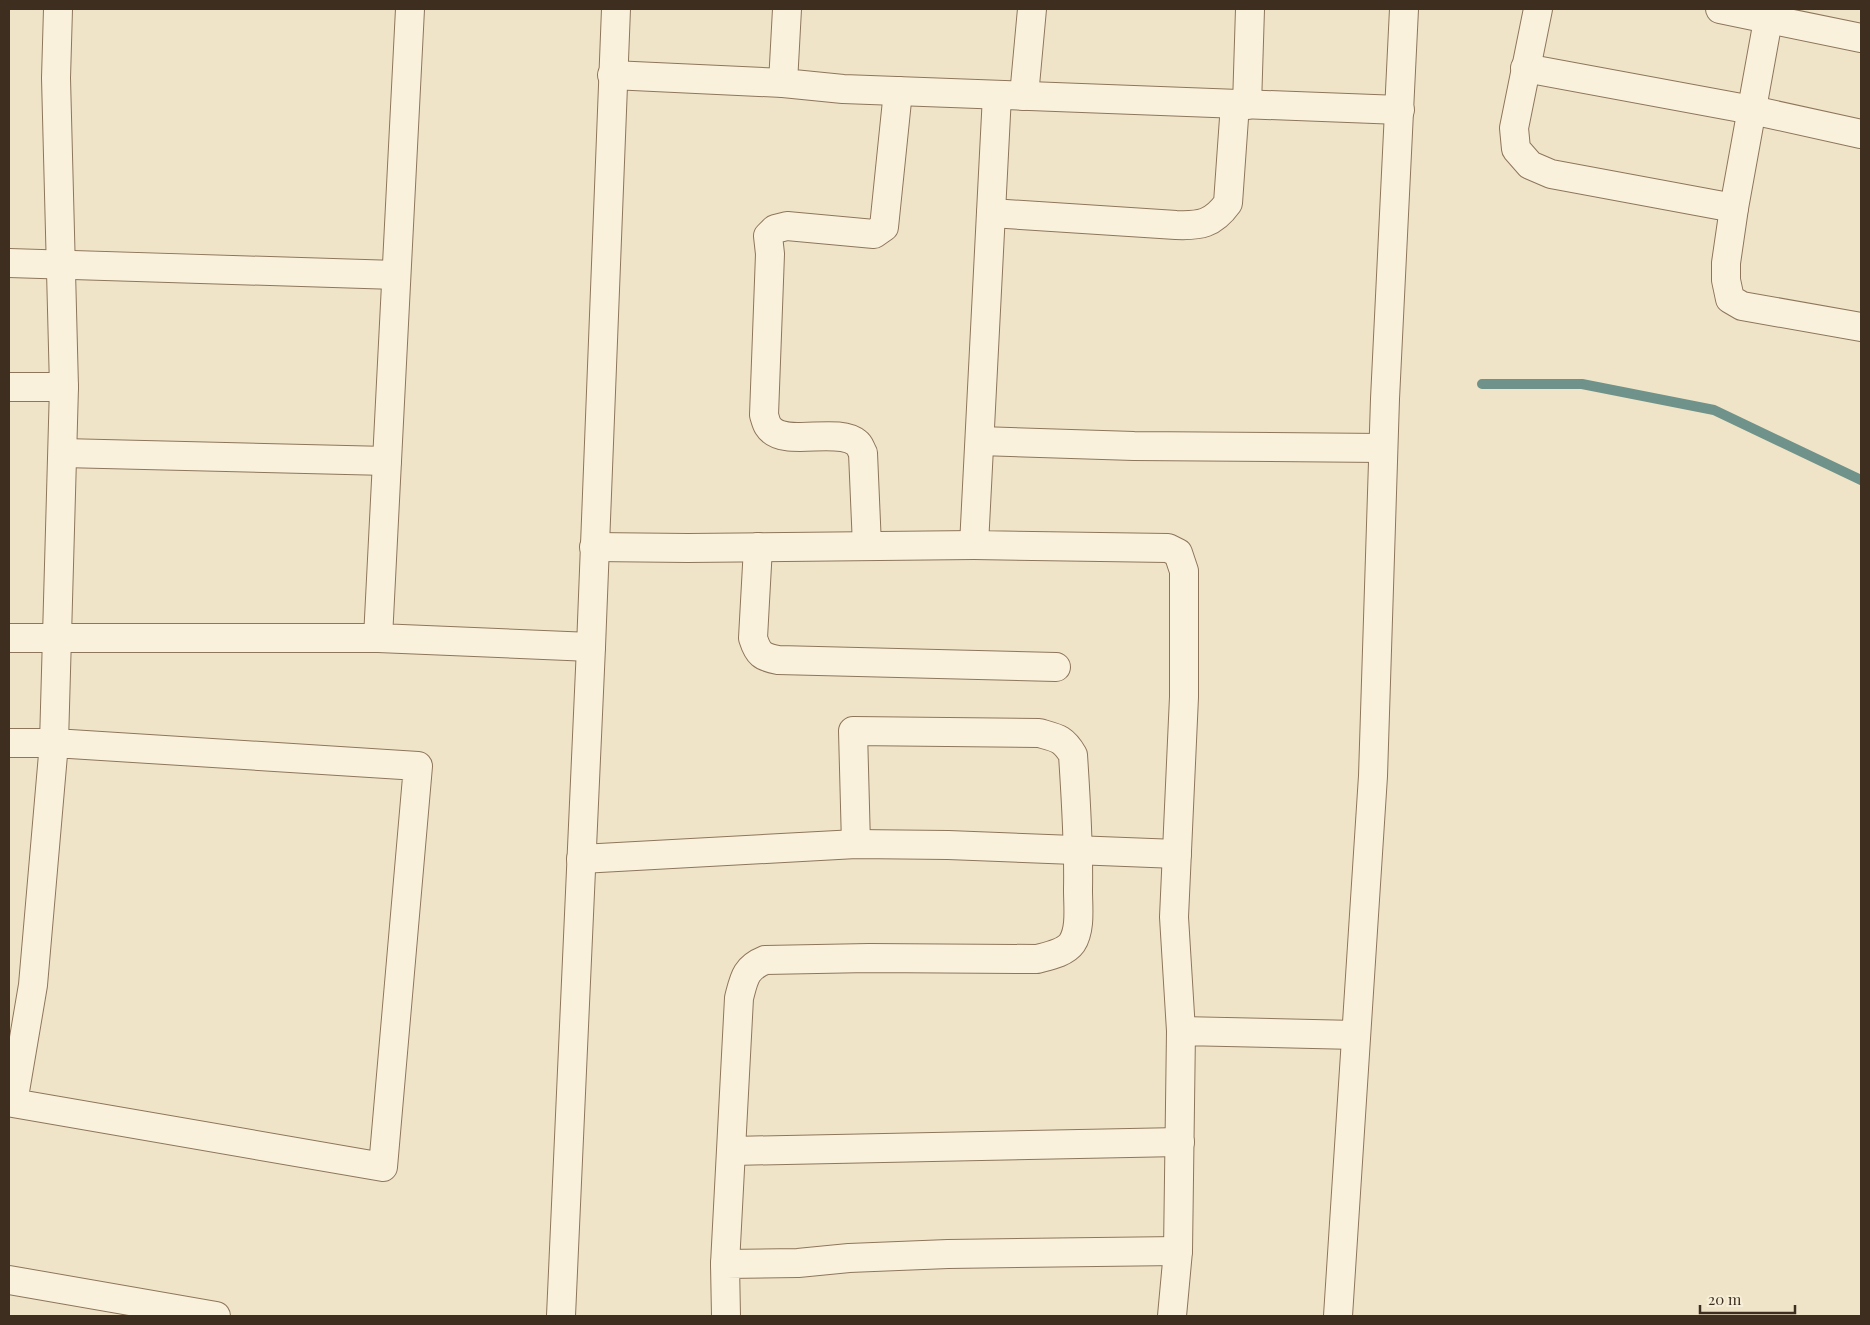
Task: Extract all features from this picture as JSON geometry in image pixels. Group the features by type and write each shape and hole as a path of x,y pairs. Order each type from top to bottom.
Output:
{"street":[{"path":"9,744 54,743 418,766 383,1167 10,1109 33,985 54,743 64,386 56,78 58,9"},
{"path":"378,638 410,9"},
{"path":"561,1316 591,647 616,9"},
{"path":"783,83 787,9"},
{"path":"974,545 991,213 1011,95 1032,9"},
{"path":"991,213 1194,226 1209,222 1220,215 1228,203 1241,104 1250,9"},
{"path":"1338,1316 1373,776 1383,448 1404,9"},
{"path":"1538,9 1514,128 1516,149 1530,165 1551,174 1734,208"},
{"path":"1720,9 1769,13 1861,38"},
{"path":"1769,13 1726,263 1726,280 1730,299 1742,306 1861,327"},
{"path":"1526,68 1752,110 1861,134"},
{"path":"612,75 783,83 843,89 1400,110"},
{"path":"867,546 863,453 858,443 846,437 785,436 775,432 768,426 764,415 770,254 768,236 775,229 787,226 874,234 884,227 898,91"},
{"path":"9,263 396,275"},
{"path":"9,387 64,386"},
{"path":"980,441 1134,446 1383,448"},
{"path":"62,453 387,461"},
{"path":"594,547 974,545 1168,548 1178,552 1184,571 1184,697 1174,917 1181,1031 1178,1251 1172,1316"},
{"path":"758,547 752,638 756,648 765,658 778,660 1056,667"},
{"path":"9,638 378,638 591,647"},
{"path":"726,1316 726,1264 739,998 745,974 756,963 765,960 859,958 1037,959 1060,952 1070,945 1075,936 1078,921 1079,850 1073,755 1066,743 1054,737 1039,733 854,731 856,844"},
{"path":"581,859 856,844 1177,854"},
{"path":"1181,1031 1356,1034"},
{"path":"732,1150 1180,1142"},
{"path":"726,1264 798,1263 849,1258 948,1254 1178,1251"},
{"path":"9,1280 107,1306 216,1316"}],"waterway":[{"path":"1482,384 1582,384 1714,410 1861,480"}]}
